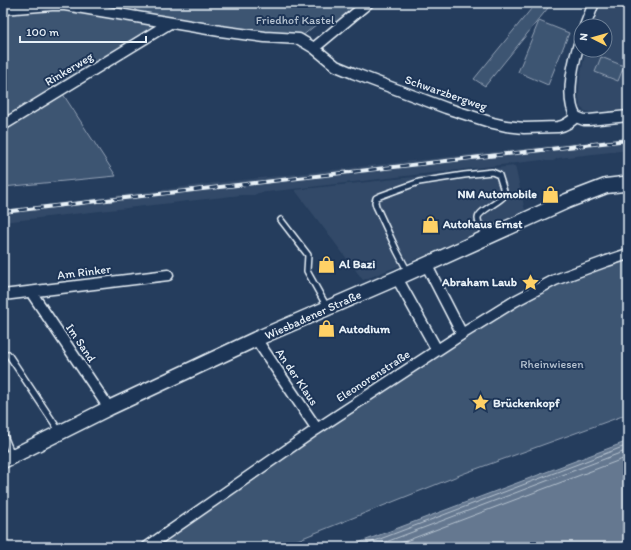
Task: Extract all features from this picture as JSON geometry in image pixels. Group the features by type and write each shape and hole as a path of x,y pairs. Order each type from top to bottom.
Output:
{"main road":[{"name":"Wiesbadener Straße","path":"8,458 109,408 256,339 567,201 606,186 623,184 628,185"}],"street":[{"path":"314,48 368,3"},
{"path":"588,18 594,3"},
{"name":"Schwarzbergweg","path":"3,9 65,5 220,32 299,39 314,48 336,66 434,104 493,123 524,128 558,127 563,126 576,117"},
{"name":"Rinkerweg","path":"3,125 170,23"},
{"path":"576,58 571,86 571,106 576,117 589,120 628,116"},
{"name":"Eleonorenstraße","path":"147,547 317,429 515,301 555,280 628,254"},
{"path":"426,264 462,334"},
{"name":"Am Rinker","path":"3,295 168,275"},
{"path":"403,275 437,350"},
{"name":"Im Sand","path":"31,292 109,408"},
{"name":"An der Klaus","path":"256,339 317,429"}],"lane":[{"path":"403,275 397,251 376,206 376,198 380,196 419,182 495,172 500,175 504,191 503,197 501,200 481,212 478,216 478,220 487,237"},
{"path":"281,220 308,255 307,271 328,308"},
{"path":"8,354 60,432"},
{"path":"3,433 8,458"}],"shaded area":[{"path":"602,3 628,3 628,109 591,113 580,107 580,78 584,58 613,58 613,18 596,18"},
{"path":"628,137 628,150 558,158 553,161 542,160 258,193 254,195 241,195 3,222 3,210 215,183"},
{"path":"515,166 526,215 363,280 295,190"}],"green space":[{"name":"Friedhof Kastel","path":"131,3 361,3 336,24 323,19 301,37 266,34 138,13"},
{"path":"536,3 552,3 485,86 474,79"},
{"path":"53,8 162,25 61,91 116,176 3,187 3,14"},
{"path":"539,21 569,33 548,85 518,72"},
{"path":"601,58 624,66 618,81 595,72"},
{"name":"Rheinwiesen","path":"628,254 628,414 465,473 280,547 147,547 515,301"}],"water":[{"path":"628,441 628,547 349,547 361,542"}],"railway":[{"path":"3,212 628,140"}],"place":[{"name":"NM Automobile","path":"550,194"},
{"name":"Autohaus Ernst","path":"430,224"},
{"name":"Al Bazi","path":"326,264"},
{"name":"Abraham Laub","path":"530,282"},
{"name":"Autodium","path":"326,329"},
{"name":"Brückenkopf","path":"480,403"}]}
